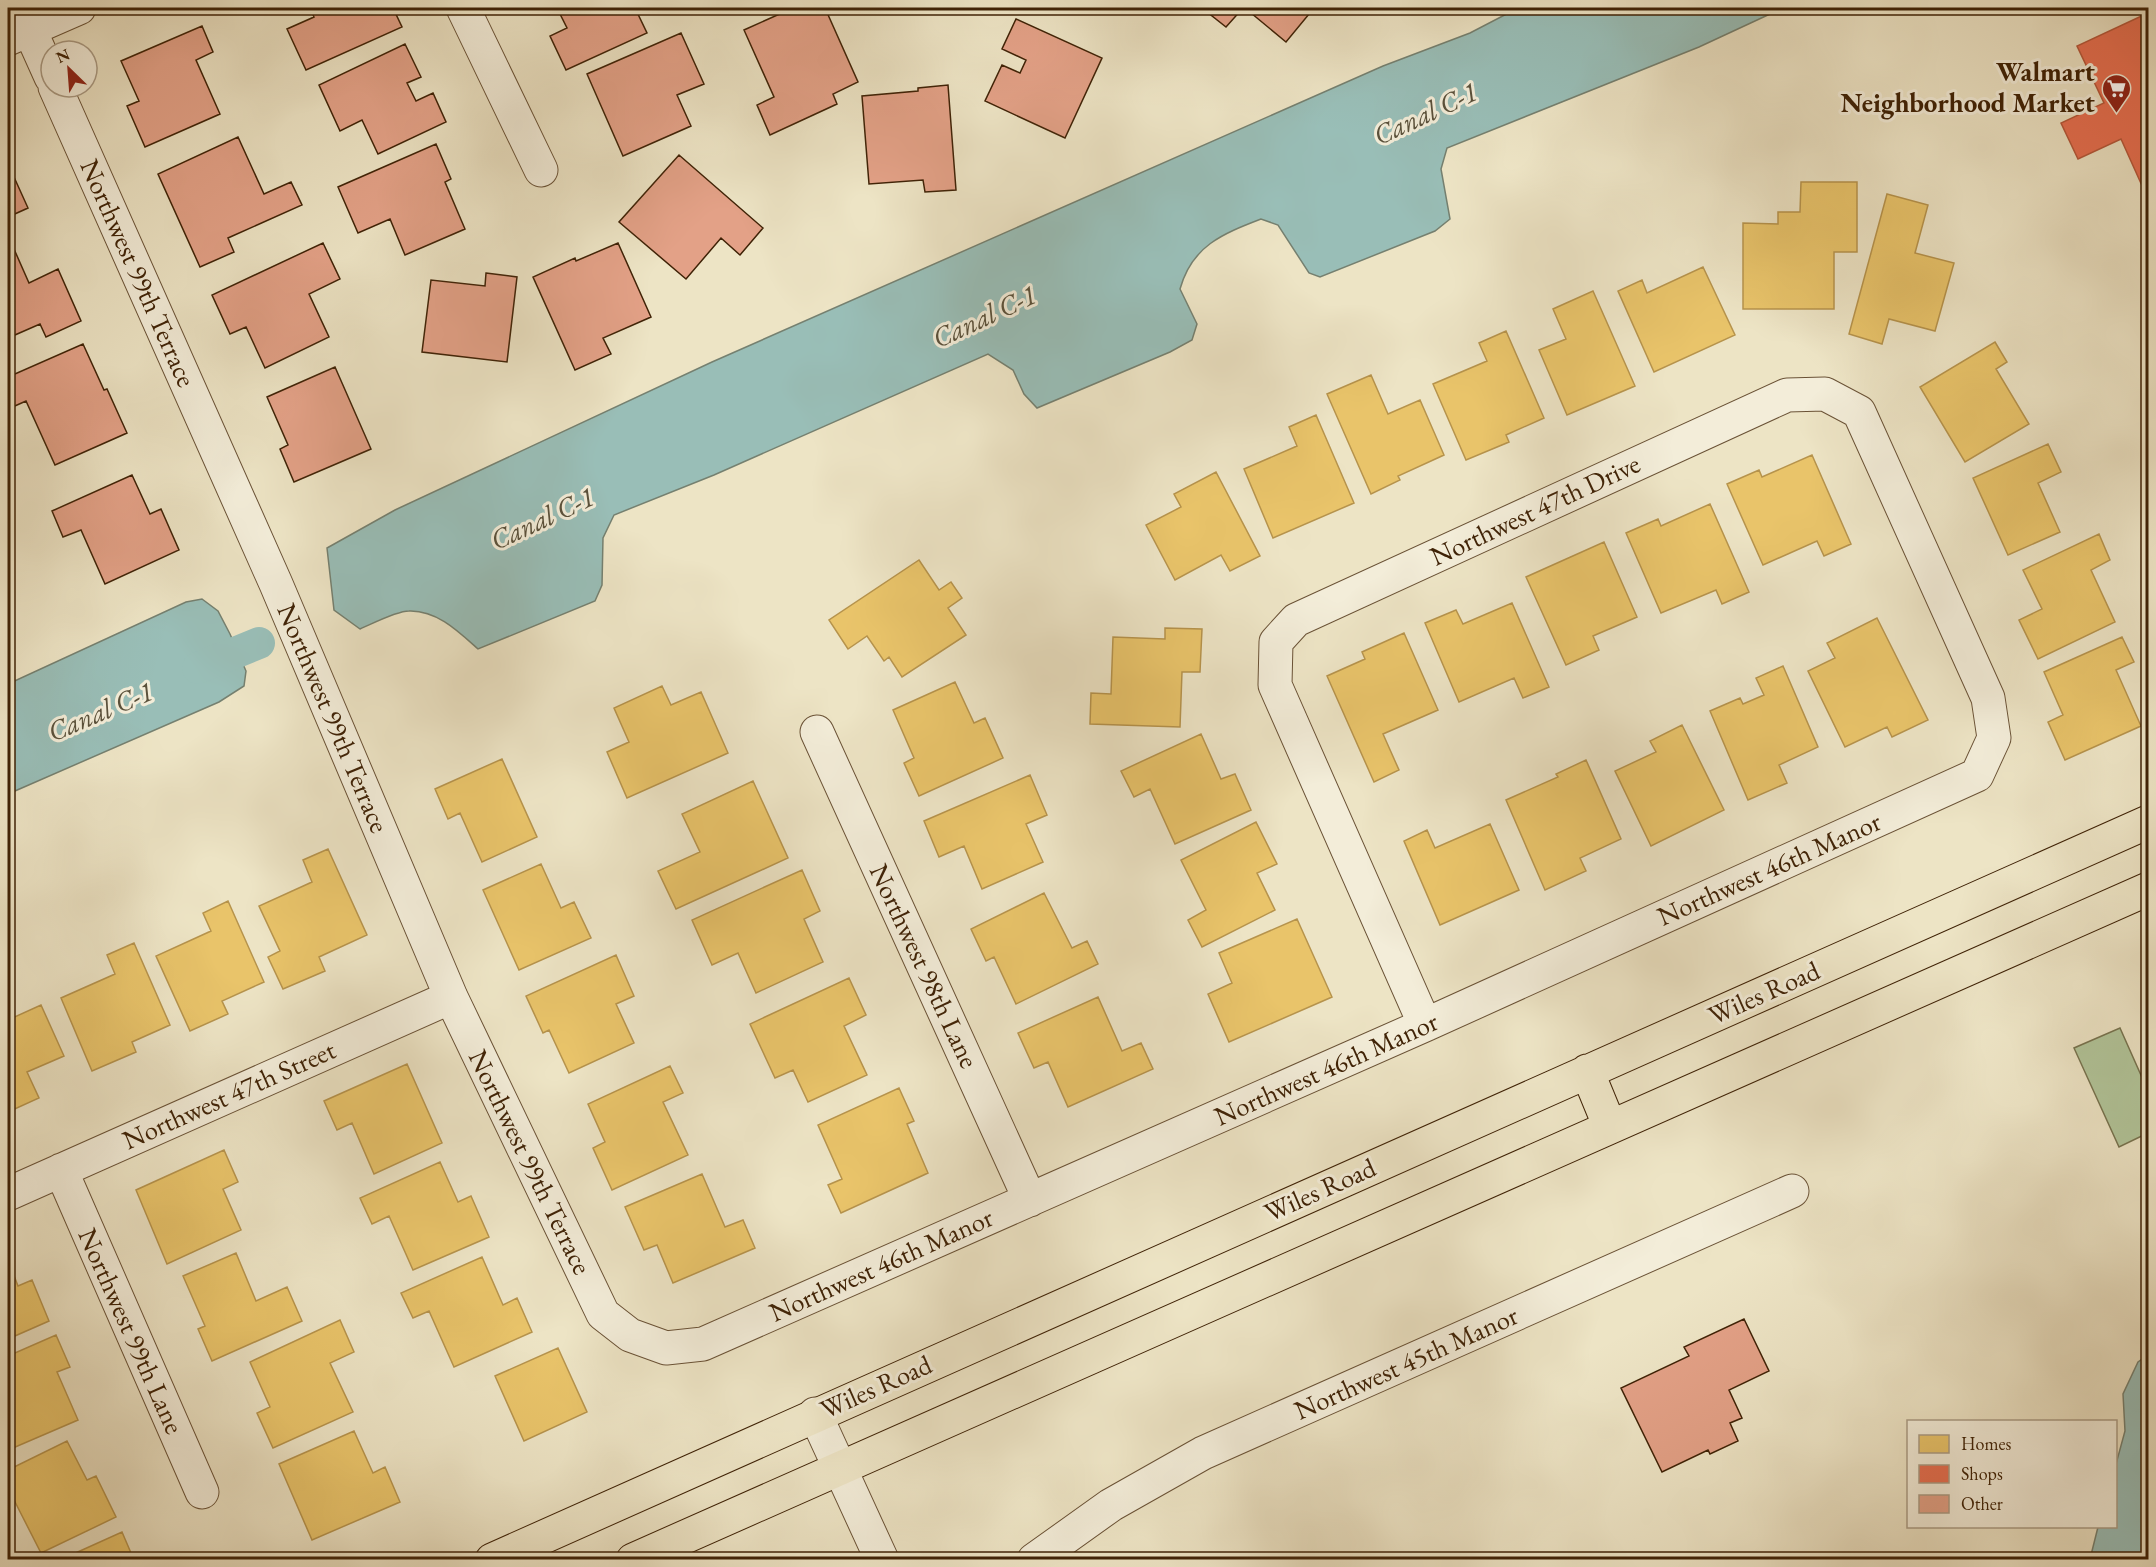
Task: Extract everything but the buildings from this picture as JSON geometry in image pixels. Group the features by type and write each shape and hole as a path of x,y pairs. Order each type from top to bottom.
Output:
{"main road":[{"name":"Wiles Road","path":"492,1560 815,1414 2148,822"},
{"path":"633,1560 2148,889"},
{"path":"1587,1071 1610,1127"}],"street":[{"path":"39,58 19,25 79,8"},
{"path":"463,8 542,170"},
{"name":"Northwest 99th Terrace","path":"61,99 276,584 451,997 603,1314 630,1335"},
{"name":"Northwest 47th Drive","path":"1425,1025 1275,685 1276,642 1296,620 1787,395 1825,394 1859,412 1988,698 1994,738"},
{"name":"Northwest 98th Lane","path":"817,732 1030,1200"},
{"name":"Northwest 46th Manor","path":"630,1335 666,1348 703,1344 1425,1025 1977,775 1994,738"},
{"name":"Northwest 47th Street","path":"8,1194 451,997"},
{"name":"Northwest 99th Lane","path":"60,1170 202,1492"},
{"name":"Northwest 45th Manor","path":"1034,1560 1111,1505 1203,1453 1792,1191"},
{"path":"815,1414 882,1560"}],"green space":[{"path":"2120,1028 2148,1091 2148,1133 2119,1147 2074,1048"}],"water":[{"path":"1518,8 1783,8 1699,47 1447,148 1441,169 1450,219 1435,231 1320,277 1309,273 1278,225 1261,219 1221,236 1201,252 1185,274 1180,289 1197,324 1192,340 1170,352 1037,408 1024,394 1013,370 988,354 714,475 614,515 603,538 602,585 595,601 478,649 447,623 429,614 404,612 391,615 360,629 334,610 327,548 395,510 712,362 1383,66 1470,33"},
{"path":"202,599 218,611 230,634 246,671 244,686 219,702 8,794 8,684 186,602"},
{"path":"2148,1355 2148,1559 2090,1559 2098,1528 2117,1528 2117,1460 2125,1431 2123,1394 2138,1362"}],"waterway":[{"name":"Canal C-1","path":"198,668 259,643"}],"place":[{"name":"Walmart Neighborhood Market","path":"2116,114"}]}
